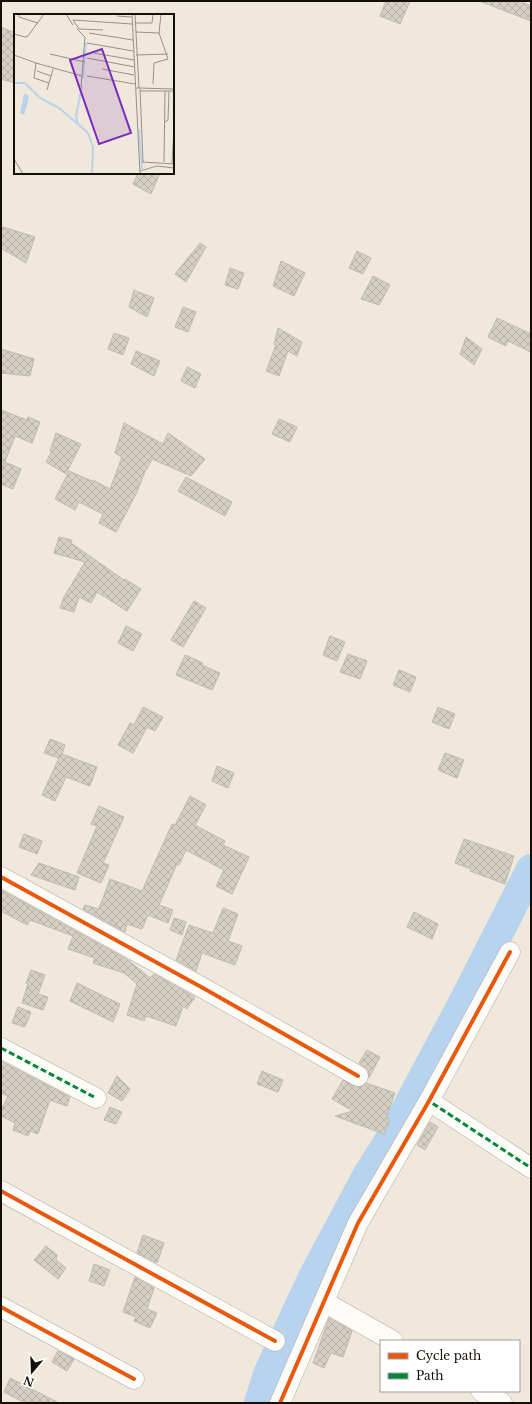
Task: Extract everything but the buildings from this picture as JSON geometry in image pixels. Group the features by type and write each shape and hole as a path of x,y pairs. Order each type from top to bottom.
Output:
{"street":[{"path":"1,877 203,988 358,1076"},
{"path":"280,1403 358,1223 429,1101 510,952"},
{"path":"1,1048 96,1098"},
{"path":"429,1101 531,1168"},
{"path":"1,1191 275,1341"},
{"path":"324,1302 391,1340"},
{"path":"1,1307 134,1380"},
{"path":"483,1392 502,1403"}],"waterway":[{"path":"259,1403 268,1374 313,1277 367,1176 392,1136 464,1001 531,869"}],"marked path":[{"path":"1,1048 96,1098"},
{"path":"431,1097 429,1101 531,1168"}],"cycle path":[{"path":"1,877 203,988 358,1076"},
{"path":"280,1403 358,1223 429,1101 510,952"},
{"path":"1,1191 275,1341"},
{"path":"1,1307 134,1379"}]}
